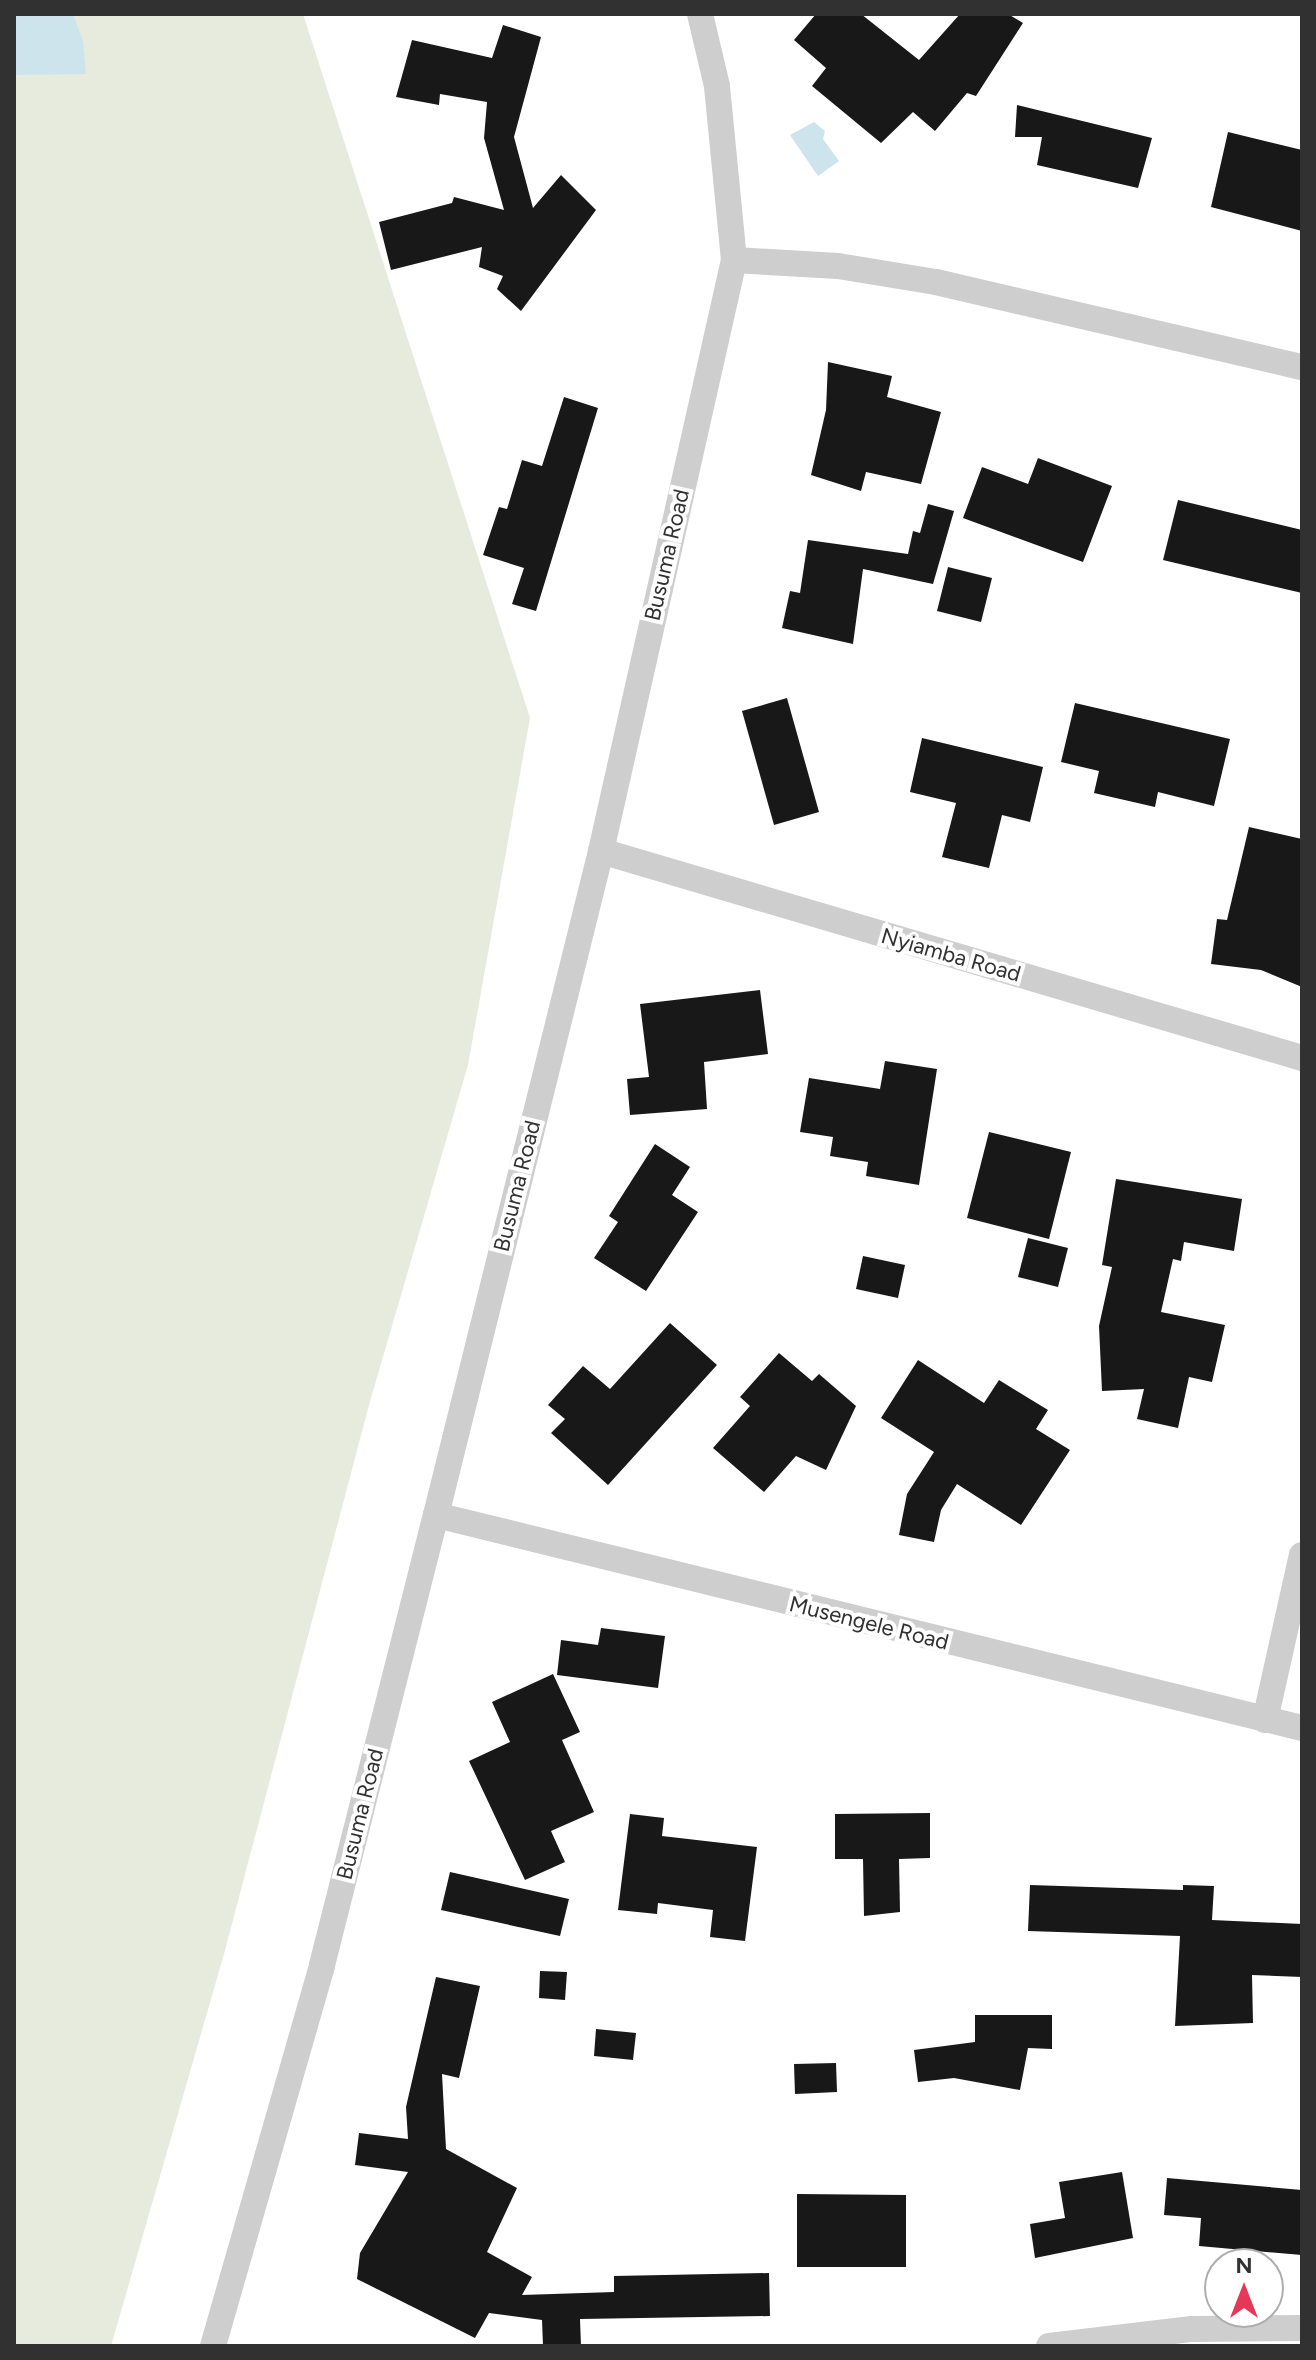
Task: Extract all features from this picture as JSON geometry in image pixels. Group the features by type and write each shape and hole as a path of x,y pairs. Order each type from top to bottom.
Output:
{"street":[{"name":"Busuma Road","path":"213,2346 322,1965 436,1515 601,851 734,260 717,86 700,14"},
{"path":"734,260 838,266 936,282 1302,367"},
{"name":"Nyiamba Road","path":"601,851 1302,1058"},
{"name":"Musengele Road","path":"436,1515 1302,1728"},
{"path":"1265,1720 1302,1555"},
{"path":"1049,2346 1192,2329 1302,2328"}],"shaded area":[{"path":"14,14 303,14 530,718 468,1065 369,1405 224,1954 111,2346 14,2346"}],"water":[{"path":"14,14 73,14 83,41 86,74 14,75"},
{"path":"814,122 825,131 823,139 839,161 818,176 790,135"}],"building":[{"path":"816,14 861,14 919,60 960,14 1008,14 1023,23 976,96 967,93 935,131 913,112 881,143 812,86 826,68 794,40"},
{"path":"503,25 541,37 514,137 533,208 561,175 596,210 521,311 497,289 503,276 479,267 482,247 391,270 379,222 452,203 454,197 504,210 484,138 487,102 440,94 439,105 396,97 412,40 492,58"},
{"path":"1017,105 1152,138 1138,188 1037,165 1042,137 1015,137"},
{"path":"1228,132 1302,150 1302,231 1211,207"},
{"path":"828,362 892,376 887,397 941,412 921,484 866,472 861,491 811,475 826,410"},
{"path":"564,397 598,408 536,611 512,604 524,568 483,555 499,507 507,509 522,460 542,466"},
{"path":"1038,458 1112,486 1083,562 963,518 982,467 1028,484"},
{"path":"1178,500 1302,530 1302,593 1163,560"},
{"path":"928,504 954,511 933,584 863,569 853,644 782,628 790,591 800,593 808,540 908,554 913,531 920,533"},
{"path":"948,567 992,578 981,622 937,611"},
{"path":"787,698 819,812 774,825 742,711"},
{"path":"1075,703 1230,739 1214,806 1158,792 1155,807 1094,793 1099,771 1061,762"},
{"path":"922,738 1043,767 1030,822 1002,815 989,868 942,857 956,803 910,792"},
{"path":"1249,827 1302,839 1302,987 1261,970 1211,964 1217,919 1227,920"},
{"path":"760,990 768,1054 704,1062 707,1109 630,1115 627,1079 649,1077 640,1004"},
{"path":"885,1061 937,1069 919,1185 866,1176 868,1162 830,1156 833,1137 800,1132 809,1078 880,1089"},
{"path":"989,1132 1071,1152 1049,1239 967,1218"},
{"path":"655,1144 690,1167 672,1195 698,1212 646,1291 594,1258 618,1222 609,1216"},
{"path":"1116,1179 1242,1199 1234,1251 1184,1242 1181,1261 1173,1259 1161,1312 1225,1325 1212,1382 1189,1377 1178,1428 1137,1419 1144,1389 1102,1391 1099,1326 1112,1267 1102,1265"},
{"path":"1028,1238 1068,1248 1058,1287 1018,1277"},
{"path":"863,1256 905,1265 898,1298 856,1289"},
{"path":"670,1323 717,1365 608,1485 551,1433 565,1419 548,1405 583,1366 610,1389"},
{"path":"779,1353 812,1381 819,1374 856,1406 826,1470 796,1456 764,1492 713,1448 750,1406 740,1397"},
{"path":"918,1360 984,1403 999,1380 1048,1410 1036,1429 1070,1450 1021,1525 957,1484 941,1510 934,1542 899,1535 907,1494 934,1452 881,1418"},
{"path":"601,1628 665,1636 658,1688 557,1675 561,1640 598,1645"},
{"path":"553,1674 580,1732 562,1740 594,1812 551,1831 565,1862 525,1880 469,1761 510,1742 492,1702"},
{"path":"930,1813 930,1858 899,1859 900,1912 864,1916 863,1859 835,1859 835,1814"},
{"path":"630,1814 664,1818 662,1836 757,1847 745,1941 710,1937 713,1910 658,1903 657,1914 618,1910"},
{"path":"450,1872 569,1899 560,1936 441,1910"},
{"path":"1030,1885 1183,1890 1183,1885 1214,1886 1212,1920 1302,1924 1302,1977 1252,1975 1253,2023 1175,2026 1180,1936 1028,1931"},
{"path":"540,1971 567,1972 565,2000 539,1998"},
{"path":"436,1977 480,1986 459,2078 442,2074 446,2149 517,2188 487,2252 532,2277 522,2295 614,2292 614,2276 769,2273 770,2316 580,2319 581,2346 543,2346 542,2320 489,2313 475,2338 357,2279 360,2253 408,2172 355,2165 359,2133 408,2139 406,2107"},
{"path":"975,2015 1052,2015 1052,2049 1028,2048 1020,2090 954,2078 918,2082 914,2050 975,2042"},
{"path":"596,2029 636,2033 633,2060 594,2056"},
{"path":"836,2063 837,2092 795,2094 794,2064"},
{"path":"1122,2172 1133,2238 1035,2258 1030,2224 1065,2218 1059,2182"},
{"path":"1167,2178 1302,2190 1302,2255 1284,2253 1284,2248 1199,2246 1201,2218 1164,2215"},
{"path":"797,2194 906,2195 906,2267 797,2267"}]}
